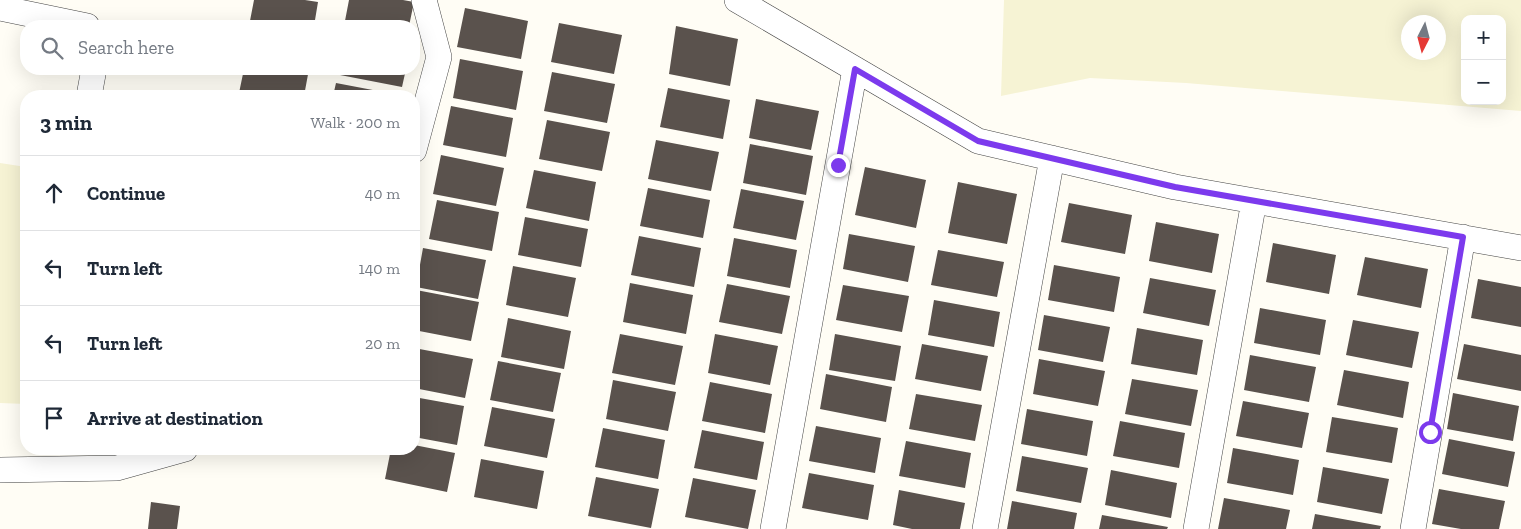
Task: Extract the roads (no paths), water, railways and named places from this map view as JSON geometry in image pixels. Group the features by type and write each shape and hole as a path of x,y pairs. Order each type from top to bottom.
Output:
{"street":[{"path":"420,128 439,57 424,0"},
{"path":"737,0 978,141 1175,187 1521,248"},
{"path":"0,8 58,20"},
{"path":"773,529 855,69"},
{"path":"90,90 93,75"},
{"path":"985,529 1052,158"},
{"path":"1196,529 1254,201"},
{"path":"1413,529 1463,237"},
{"path":"0,470 117,468 164,455"}]}
